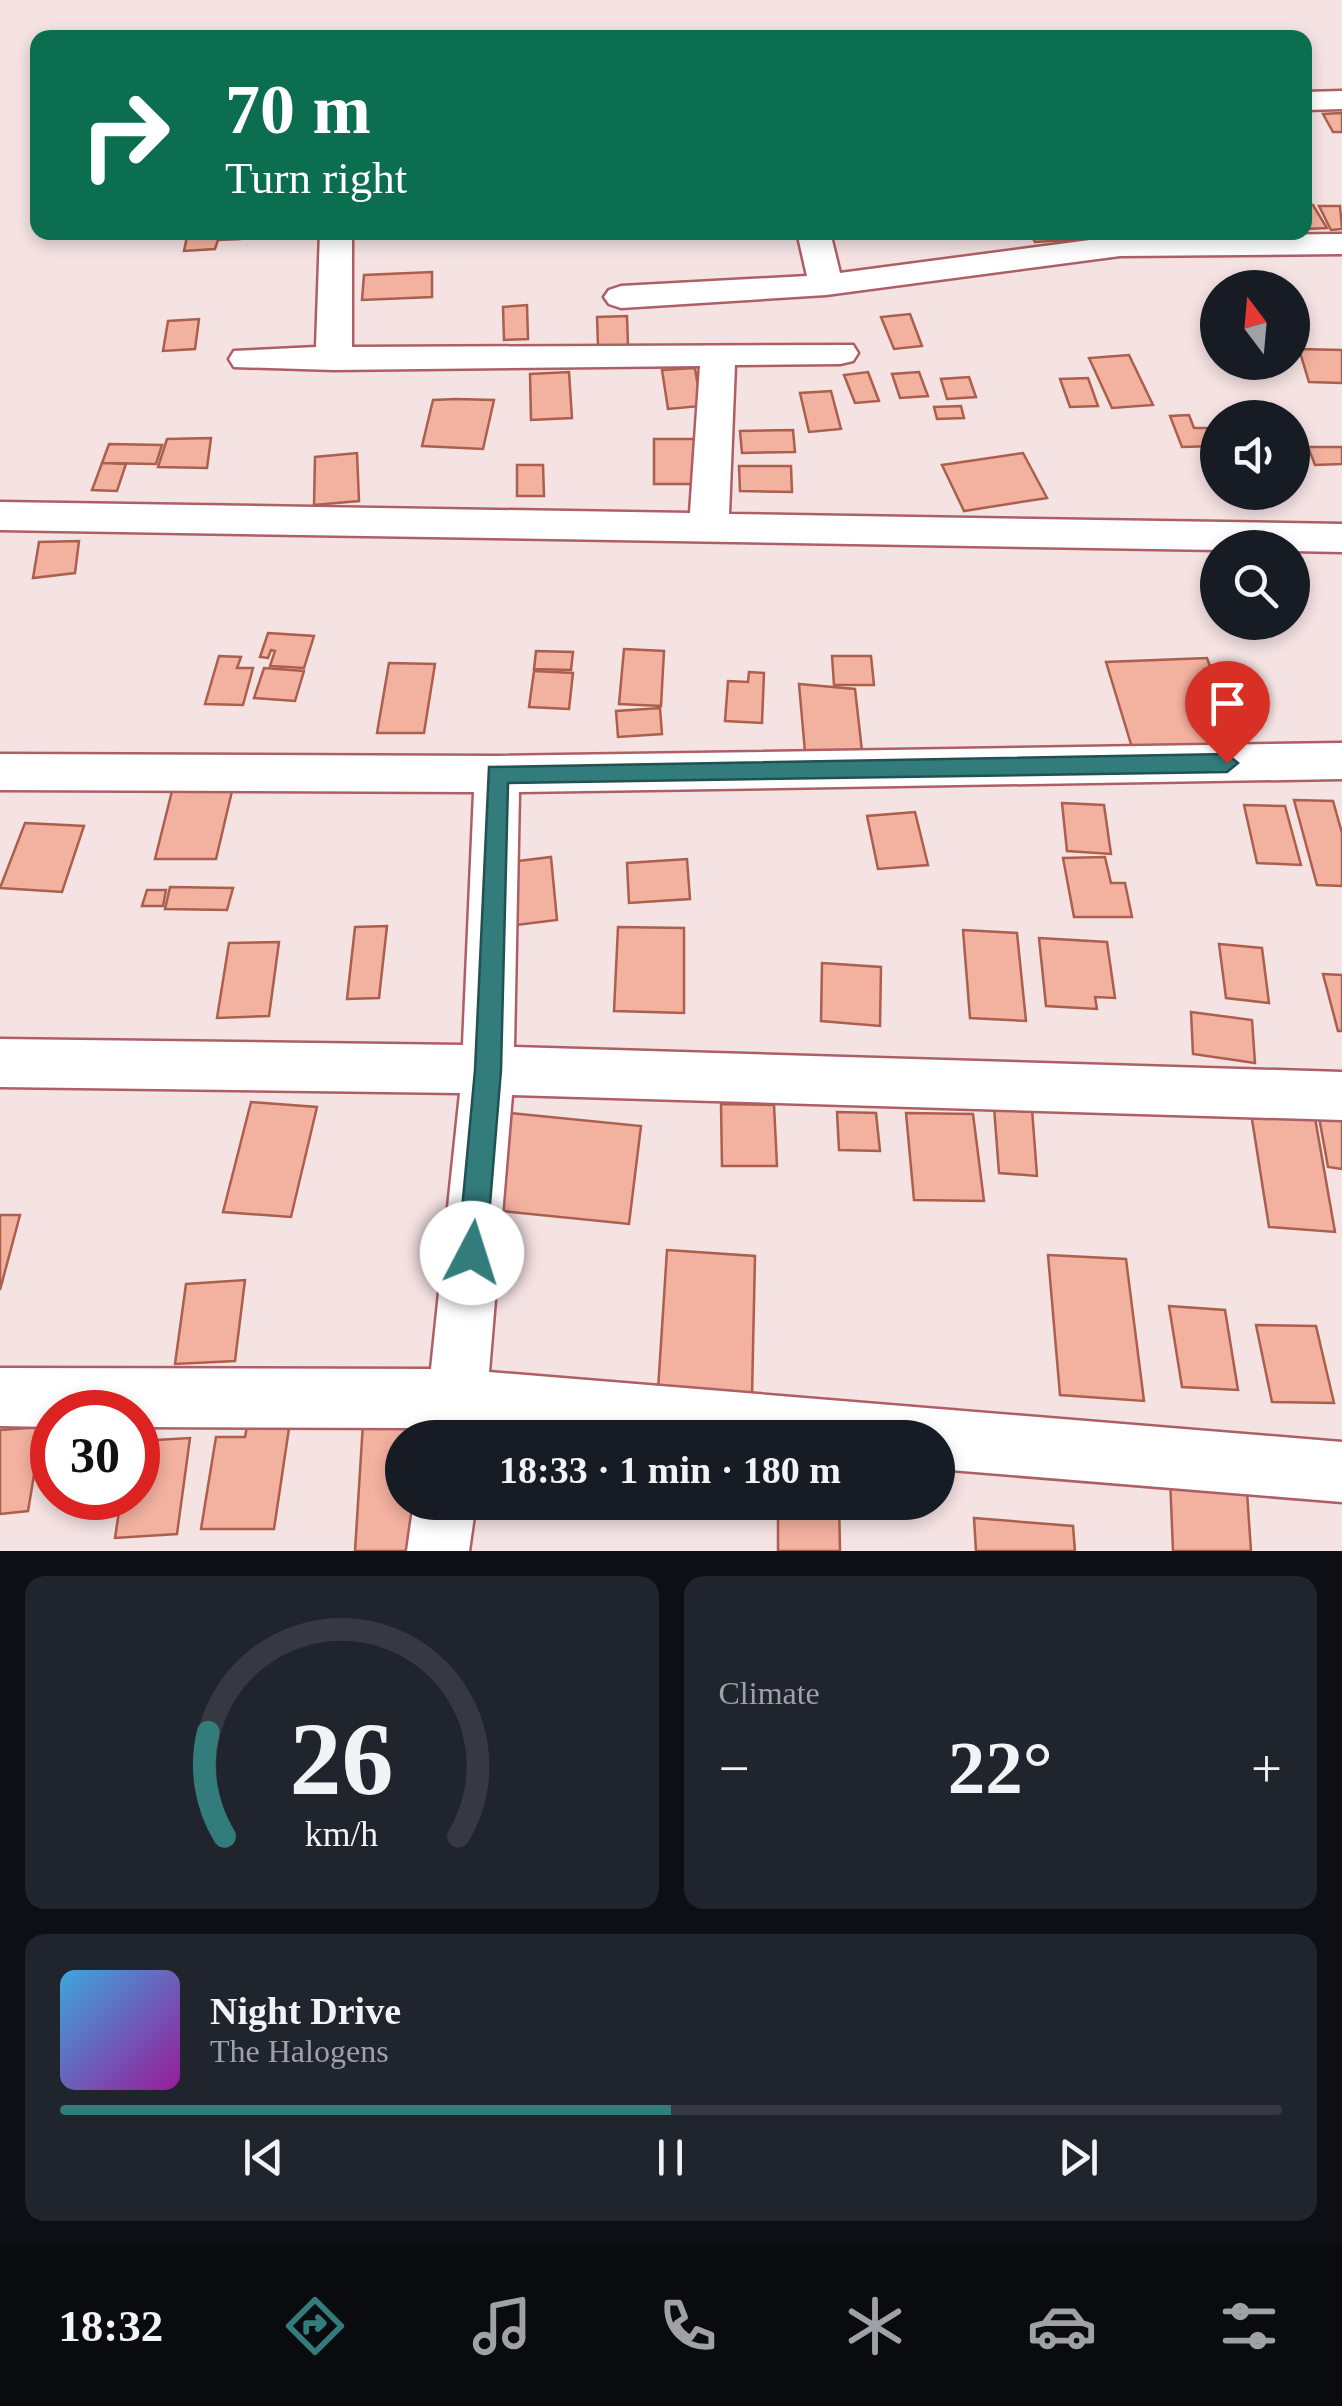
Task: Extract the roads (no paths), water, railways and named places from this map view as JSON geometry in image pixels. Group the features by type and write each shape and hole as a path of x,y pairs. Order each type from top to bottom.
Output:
{"street":[{"path":"1312,100 1342,100"},
{"path":"334,358 336,240"},
{"path":"815,240 826,285"},
{"path":"621,297 826,285 1120,246 1342,244"},
{"path":"709,524 718,354"},
{"path":"246,359 840,354"},
{"path":"0,516 709,524 1342,538"},
{"path":"0,772 497,774 1342,762"},
{"path":"456,1418 488,1070 497,774"},
{"path":"0,1063 488,1070 1342,1096"},
{"path":"0,1396 503,1420"},
{"path":"955,1439 1342,1472"},
{"path":"438,1551 442,1520"}]}
